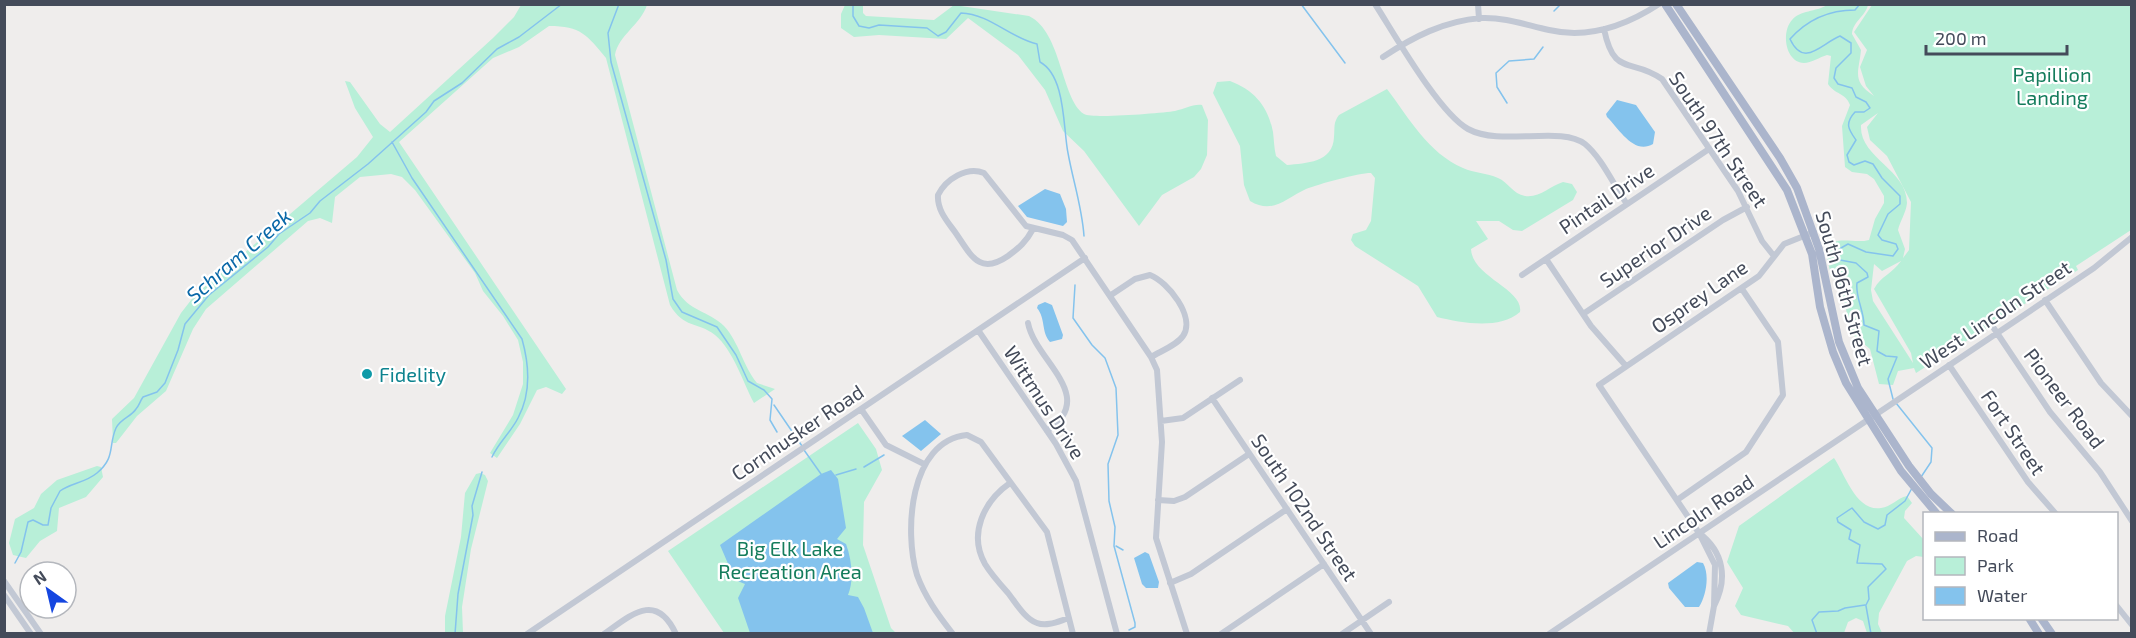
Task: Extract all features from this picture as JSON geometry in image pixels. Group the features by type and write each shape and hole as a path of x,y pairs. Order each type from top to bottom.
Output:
{"main road":[{"name":"South 96th Street","path":"1665,4 1774,167 1812,254 1820,307 1830,342 1849,389 1905,469 1923,499 1936,512"},
{"name":"South 96th Street","path":"1676,4 1780,158 1797,188 1814,232 1839,342 1870,417"},
{"name":"South 96th Street","path":"1905,469 1951,512"},
{"path":"2030,620 2039,633"},
{"path":"2043,620 2052,633"}],"street":[{"path":"1375,4 1443,107 1459,123 1477,133 1493,137 1567,137 1580,141 1590,149 1627,204"},
{"path":"1478,4 1479,19"},
{"path":"1383,57 1431,30 1479,19 1509,20 1567,32 1604,29 1634,20 1659,4"},
{"name":"South 97th Street","path":"1604,29 1610,51 1616,59 1631,68 1653,72 1662,79 1747,207 1762,243 1774,256"},
{"name":"Pintail Drive","path":"1522,275 1709,149"},
{"path":"1033,229 1017,250 997,263 983,264 972,257 941,212 938,201 944,186 965,172 975,170 984,173 1020,221 1033,229 1063,235 1072,240 1151,357 1158,377 1161,422 1156,538 1187,633"},
{"name":"Superior Drive","path":"1583,314 1723,220 1747,207"},
{"name":"Osprey Lane","path":"1677,500 1599,385 1742,289 1759,276 1784,244 1814,232"},
{"name":"West Lincoln Street","path":"1870,417 2107,258 2132,237"},
{"name":"Cornhusker Road","path":"527,633 1085,258"},
{"path":"1546,259 1583,314 1626,366"},
{"path":"1111,295 1135,279 1150,275 1159,279 1174,298 1187,320 1187,328 1180,340 1151,357"},
{"path":"1709,633 1714,606 1715,565 1699,533 1677,500 1746,452 1783,395 1778,342 1742,289"},
{"path":"2045,300 2101,383 2132,416"},
{"path":"1028,323 1030,334 1060,379 1068,396 1062,419 1047,431"},
{"name":"Pioneer Road","path":"1991,324 2067,434 2100,472 2132,521"},
{"name":"Wittmus Drive","path":"978,330 1047,431 1076,481 1117,633"},
{"name":"Fort Street","path":"1948,365 2028,482 2054,512"},
{"path":"1161,422 1183,418 1239,380"},
{"name":"South 102nd Street","path":"1212,398 1371,633"},
{"path":"861,409 886,445 924,464"},
{"name":"Lincoln Road","path":"1549,633 1870,417"},
{"path":"953,633 930,604 913,558 911,526 924,464 931,455 958,436 974,437 981,442 1047,532 1073,633"},
{"path":"1158,500 1185,498 1249,454"},
{"path":"1010,483 991,499 981,518 978,538 980,554 990,570 1031,620 1049,624 1069,618"},
{"path":"1170,583 1191,573 1287,509"},
{"path":"1221,633 1324,564"},
{"path":"4,581 41,633"},
{"path":"4,595 31,633"},
{"path":"1342,633 1389,602"},
{"path":"2118,608 2132,625"},
{"path":"604,633 638,611 654,610 666,618 676,633"}],"green space":[{"path":"521,5 647,5 640,18 620,42 615,55 677,290 693,307 724,326 734,339 757,383 775,389 754,403 721,341 708,331 680,318 670,305 606,58 582,33 560,26 549,26 519,47 493,58 399,142 566,389 562,394 546,387 537,390 520,424 497,458 490,453 513,415 523,384 523,362 518,340 483,291 475,273 415,190 402,177 391,174 360,177 335,197 332,223 320,218 308,221 206,309 193,329 166,391 137,416 116,443 113,443 112,419 134,398 181,313 195,295 357,157 373,137 355,108 345,81 350,82 380,124 390,132 493,38 514,17"},
{"path":"845,5 863,5 863,13 866,16 934,20 954,5 1029,16 1040,24 1048,36 1070,95 1084,114 1100,116 1143,114 1175,111 1202,105 1208,120 1207,155 1201,169 1194,177 1162,195 1139,226 1084,151 1063,131 1045,90 1018,55 968,18 946,39 879,35 854,37 841,28 841,14"},
{"name":"Papillion Landing","path":"1827,5 1868,5 1852,34 1861,50 1859,81 1874,96 1866,86 1860,67 1867,50 1854,32 1872,5 2131,5 2131,230 2076,266 2078,270 1916,373 1914,368 1898,371 1893,385 1879,384 1870,349 1852,334 1840,285 1831,276 1825,247 1835,241 1869,240 1875,219 1884,203 1884,196 1874,179 1867,174 1852,172 1845,167 1842,126 1850,105 1846,98 1828,84 1831,56 1827,55 1804,63 1793,58 1787,46 1787,32 1792,20 1799,14","holes":["1878,113 1867,127 1870,140 1887,156 1911,202 1909,250 1903,258 1905,249 1898,230 1907,203 1905,191 1900,181 1867,146 1862,136 1861,125","1901,261 1874,289 1911,353 1913,363 1873,301 1871,290 1874,264 1882,271"]},
{"path":"1230,81 1253,94 1264,107 1271,123 1276,156 1287,165 1310,162 1324,157 1332,146 1335,123 1339,115 1387,89 1429,144 1463,168 1498,178 1517,193 1525,196 1540,194 1563,182 1572,184 1577,192 1573,200 1522,231 1513,230 1499,221 1476,221 1488,239 1471,249 1474,259 1488,275 1514,296 1519,304 1520,312 1502,321 1480,324 1437,317 1418,286 1355,246 1351,240 1353,234 1366,230 1371,221 1375,178 1371,173 1306,189 1273,206 1258,205 1250,201 1244,185 1240,146 1213,93 1217,82"},
{"name":"Big Elk Lake Recreation Area","path":"858,423 876,449 882,470 864,502 863,545 891,628 896,633 724,633 668,551"},
{"path":"1834,458 1858,498 1872,508 1888,506 1907,496 1912,503 1905,511 1904,518 1923,539 1923,557 1916,556 1907,561 1879,613 1878,624 1882,633 1867,633 1863,621 1856,618 1848,622 1844,633 1795,634 1788,626 1741,615 1735,606 1743,588 1727,562 1739,526"},
{"path":"97,466 101,467 103,477 86,497 59,508 57,531 40,541 26,558 13,555 9,543 15,519 34,508 41,494 57,480"},
{"path":"476,474 485,475 488,481 471,549 462,607 463,633 445,633 445,616 461,537 465,493"}],"water":[{"path":"1617,100 1636,105 1655,132 1653,144 1646,147 1634,144 1607,117 1606,114"},
{"path":"1045,189 1060,194 1066,209 1067,222 1063,226 1027,217 1018,206"},
{"path":"1045,302 1052,305 1063,335 1062,339 1050,342 1047,338 1042,317 1037,308"},
{"path":"925,420 941,434 921,451 902,436"},
{"path":"831,470 838,479 846,528 837,539 846,544 851,563 852,577 848,595 858,597 873,633 750,633 738,598 745,584 735,580 720,545 821,474"},
{"path":"1145,552 1149,554 1159,582 1158,588 1146,588 1142,584 1134,558"},
{"path":"1697,562 1703,563 1705,568 1707,579 1704,597 1699,607 1685,607 1669,588 1668,583"}],"waterway":[{"name":"Schram Creek","path":"15,563 21,552 28,522 33,520 48,525 51,508 60,491 92,476 103,467 107,462 118,425 134,412 143,397 157,392 165,383 185,324 209,295 268,247 279,234 310,213 320,201 368,164 426,112 434,101 462,83 497,49 519,37 562,4"},
{"path":"619,4 608,33 611,62 666,260 673,299 682,312 717,327 736,355 748,381 764,390 772,399 770,420 777,432"},
{"path":"853,4 853,16 859,26 927,28 938,36 946,32 961,13 971,14 1037,44 1040,62 1055,79 1059,91 1084,236"},
{"path":"1301,4 1345,63"},
{"path":"1554,11 1561,4"},
{"path":"1860,4 1855,10 1828,14 1811,21 1790,39 1795,48 1807,53 1840,36 1851,43 1851,53 1836,68 1834,78 1838,84 1852,88 1856,97 1866,102 1870,108 1864,112 1855,112 1850,120 1850,130 1856,140 1847,155 1849,162 1854,165 1865,161 1873,164 1882,178 1900,196 1900,204 1888,214 1878,235 1882,240 1896,244 1898,249 1893,256 1866,252 1848,244 1841,248 1838,255 1840,260 1856,263 1867,273 1868,277 1857,283 1857,293 1864,325 1879,331 1877,351 1886,356 1897,357 1888,379 1893,399"},
{"path":"1507,103 1497,87 1496,73 1509,61 1534,59 1543,47"},
{"path":"392,142 412,178 522,339 528,379 525,399 515,423 492,457"},
{"path":"1075,285 1073,318 1092,345 1105,358 1116,388 1118,435 1108,464 1109,501 1115,527 1114,546 1135,623 1135,627 1129,630"},
{"path":"1896,403 1932,448 1931,462 1921,477"},
{"path":"774,405 802,446"},
{"path":"804,450 821,474"},
{"path":"864,467 884,455"},
{"path":"836,475 856,469"},
{"path":"455,634 458,594 473,515 472,506 482,472"},
{"path":"1866,605 1869,599 1868,587 1886,569 1882,564 1857,563 1860,545 1849,539 1851,530 1838,522 1837,518 1852,508 1864,522 1878,529 1885,525 1887,515 1905,501 1912,488"},
{"path":"1116,546 1123,550"},
{"path":"1817,634 1812,620 1819,612 1838,611 1865,605"},
{"path":"1866,606 1871,634"}],"place":[{"name":"Fidelity","path":"367,374"}]}
